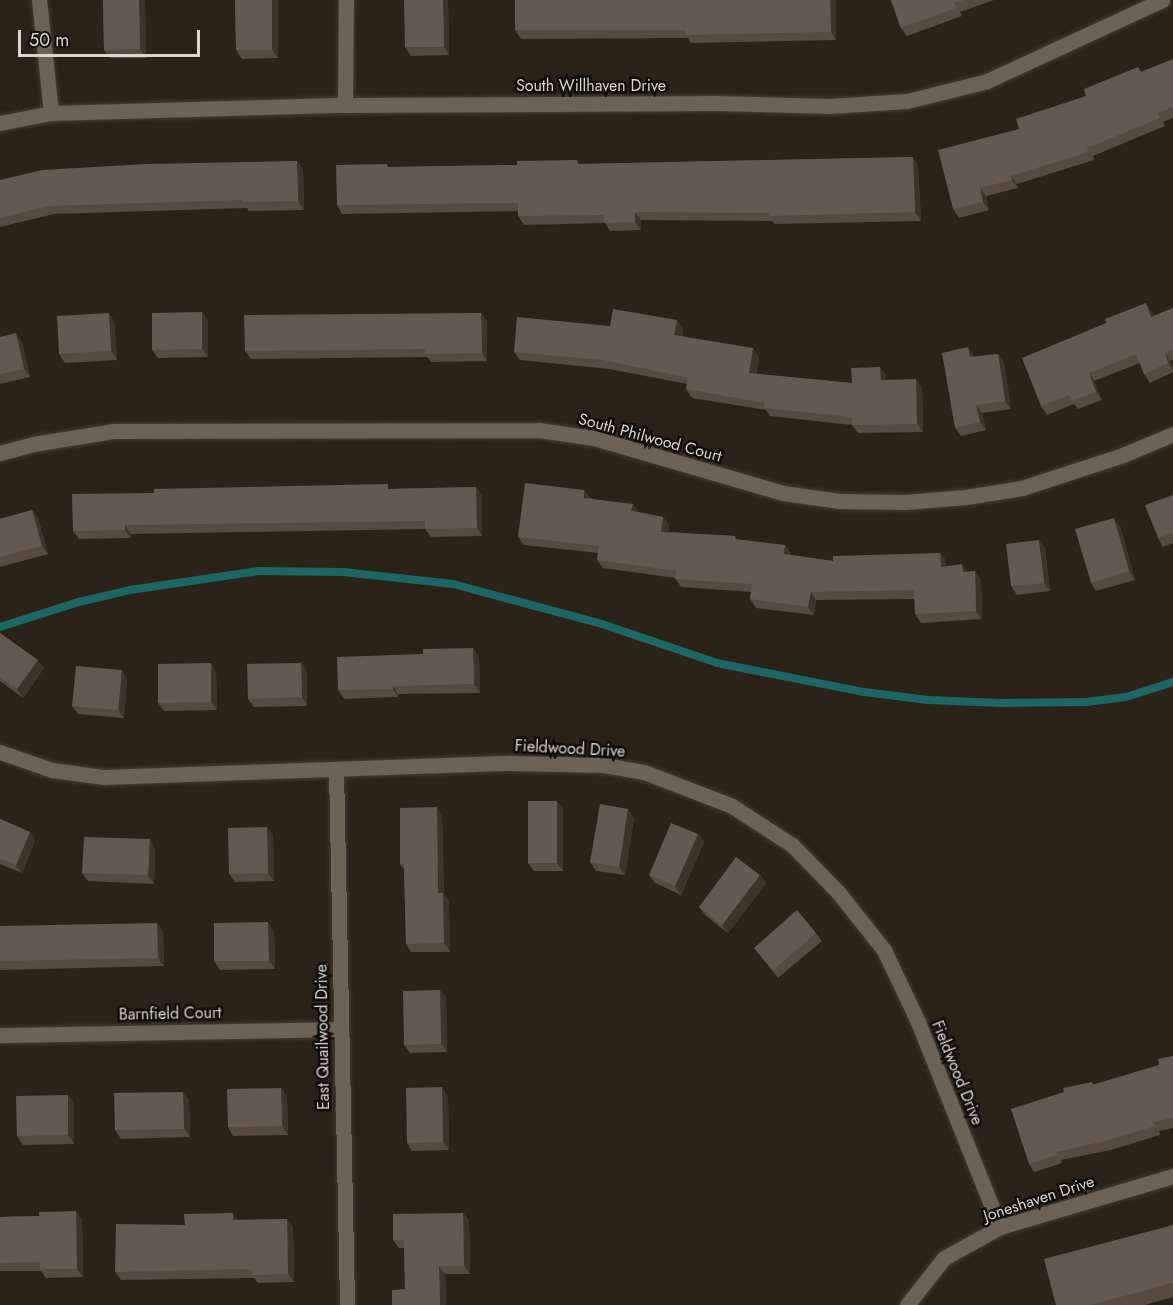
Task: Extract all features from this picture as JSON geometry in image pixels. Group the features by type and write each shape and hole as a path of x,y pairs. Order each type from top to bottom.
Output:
{"street":[{"path":"39,0 51,112"},
{"path":"345,105 346,0"},
{"name":"South Willhaven Drive","path":"0,123 51,112 345,105 706,103 830,105 907,101 987,81 1162,0"},
{"name":"South Philwood Court","path":"0,453 33,444 113,431 539,430 594,438 783,493 839,501 905,502 966,497 1022,488 1123,455 1173,434"},
{"name":"Fieldwood Drive","path":"0,752 52,770 103,777 511,763 604,765 644,772 732,806 792,845 838,892 884,950 918,1022 1000,1227"},
{"name":"East Quailwood Drive","path":"336,769 346,1305"},
{"name":"Barnfield Court","path":"0,1035 340,1029"},
{"name":"Joneshaven Drive","path":"907,1305 944,1258 1000,1227 1173,1176"}],"building":[{"path":"103,0 139,0 140,49 104,50"},
{"path":"235,0 272,0 272,50 236,50"},
{"path":"404,0 443,0 444,47 405,47"},
{"path":"515,0 830,0 831,32 685,35 685,30 515,30"},
{"path":"891,0 964,0 954,3 956,8 901,28"},
{"path":"1173,59 1173,107 1158,113 1160,118 1087,148 1088,152 1011,176 1012,180 980,188 983,202 953,209 938,150 1019,129 1016,119 1086,96 1084,89 1138,67 1141,72"},
{"path":"913,157 915,212 769,216 769,213 635,212 635,222 604,223 604,215 518,216 518,203 337,205 336,165 387,164 388,167 517,165 517,161 577,160 577,164"},
{"path":"297,161 298,201 243,202 243,200 48,206 0,218 0,180 42,170 147,164"},
{"path":"1146,303 1151,317 1173,308 1173,350 1165,353 1168,363 1144,374 1136,354 1089,373 1096,392 1072,401 1069,395 1041,406 1022,358 1106,323 1105,319"},
{"path":"613,309 677,320 674,335 753,348 749,373 852,383 851,368 880,367 881,380 916,379 917,424 852,425 852,417 764,408 765,403 686,389 688,378 603,360 514,352 517,317 610,326"},
{"path":"202,312 202,349 152,350 152,313"},
{"path":"109,313 111,351 59,354 57,316"},
{"path":"481,313 482,353 425,354 425,349 245,351 244,315"},
{"path":"16,333 24,369 0,374 0,337"},
{"path":"968,347 970,357 998,354 1005,401 976,405 980,422 955,428 942,353"},
{"path":"525,483 584,490 584,498 633,504 631,511 663,517 661,532 735,536 735,539 785,545 784,554 833,561 833,556 940,553 941,567 962,564 963,572 975,571 976,611 915,614 914,590 811,592 808,607 750,599 752,584 675,579 676,571 597,560 599,546 518,537"},
{"path":"388,484 388,489 476,487 477,528 425,529 425,521 125,525 125,530 73,531 72,494 154,493 154,489"},
{"path":"1173,495 1173,533 1158,538 1145,505"},
{"path":"32,510 42,546 0,557 0,519"},
{"path":"1114,518 1129,571 1091,583 1075,529"},
{"path":"1039,540 1044,583 1011,586 1006,544"},
{"path":"0,633 38,660 17,689 0,677"},
{"path":"473,648 474,684 338,690 337,657 423,654 423,649"},
{"path":"211,663 211,702 158,703 158,664"},
{"path":"301,663 302,697 248,699 247,664"},
{"path":"76,666 122,670 118,710 72,706"},
{"path":"528,801 557,801 557,863 528,863"},
{"path":"600,804 628,809 619,867 590,862"},
{"path":"437,807 438,893 443,893 444,943 406,944 404,864 400,864 400,808"},
{"path":"0,819 30,832 16,865 0,858"},
{"path":"671,823 698,834 675,886 649,875"},
{"path":"267,827 268,873 229,874 228,828"},
{"path":"84,837 150,839 148,875 82,873"},
{"path":"736,857 760,875 722,925 699,907"},
{"path":"797,910 816,933 773,970 754,948"},
{"path":"268,922 269,961 214,961 214,923"},
{"path":"157,923 158,958 0,961 0,926"},
{"path":"440,990 441,1044 404,1045 403,991"},
{"path":"1173,1056 1173,1118 1153,1122 1155,1126 1105,1141 1056,1152 1057,1155 1029,1164 1011,1109 1064,1092 1063,1088 1092,1082 1092,1085 1159,1065 1158,1059"},
{"path":"442,1087 443,1142 407,1143 406,1088"},
{"path":"281,1088 282,1126 228,1127 227,1089"},
{"path":"183,1092 184,1129 115,1130 114,1093"},
{"path":"68,1095 68,1135 17,1136 16,1096"},
{"path":"76,1211 77,1269 40,1269 40,1262 0,1263 0,1217 39,1216 39,1212"},
{"path":"233,1213 233,1220 287,1219 288,1274 252,1275 252,1269 115,1272 116,1224 185,1225 184,1214"},
{"path":"463,1213 464,1266 439,1266 440,1305 392,1305 392,1290 405,1289 404,1240 393,1240 393,1214"},
{"path":"1173,1225 1173,1283 1090,1305 1056,1305 1044,1259"}],"waterway":[{"path":"0,627 79,602 130,590 259,571 343,572 453,584 602,624 717,663 864,692 929,700 1000,703 1086,702 1126,697 1173,682"}]}
